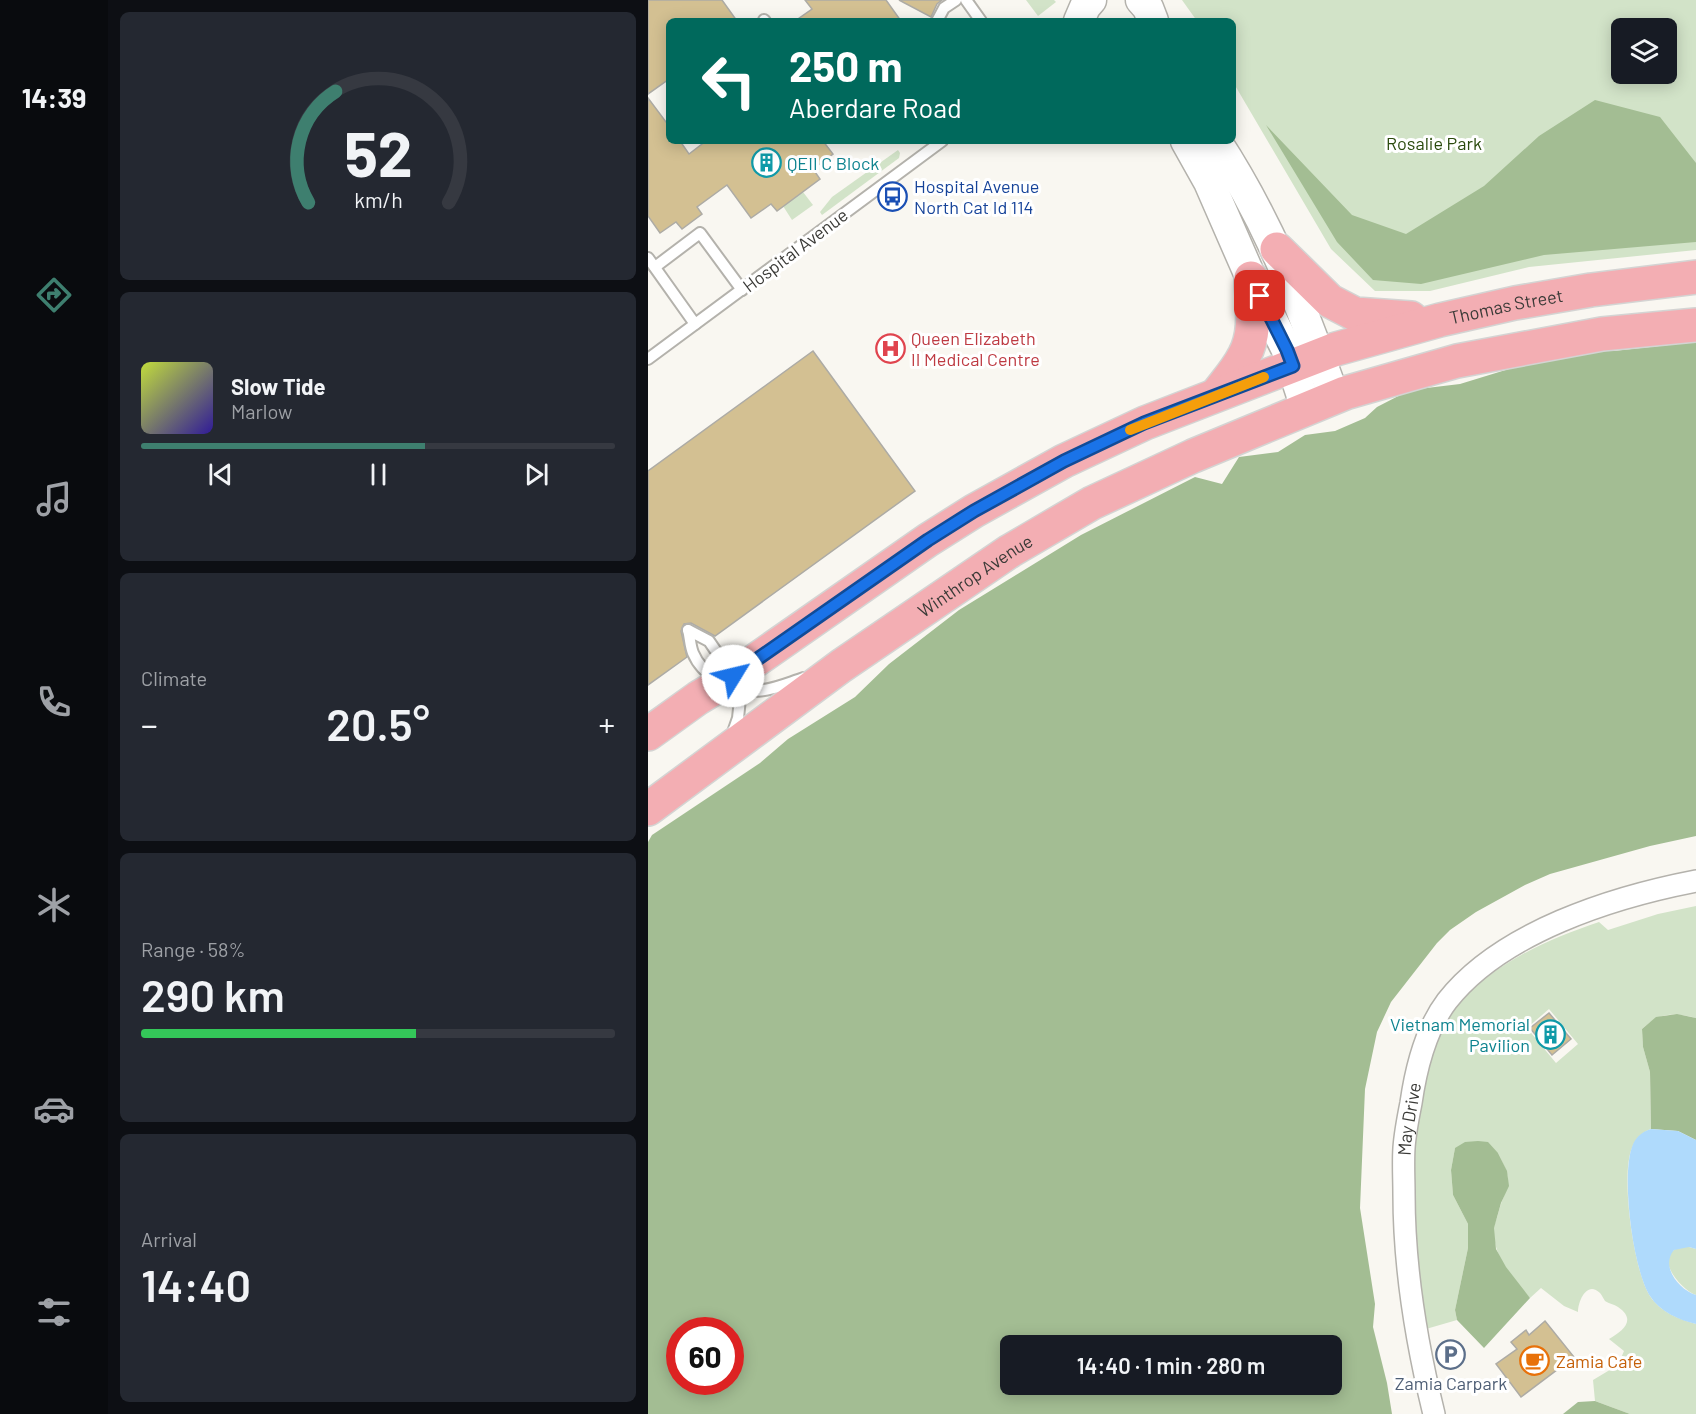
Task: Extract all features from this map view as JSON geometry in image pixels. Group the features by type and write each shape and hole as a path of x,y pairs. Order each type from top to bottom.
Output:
{"main road":[{"path":"1141,0 1148,8 1152,18"},
{"path":"1188,144 1209,182 1251,278 1287,350 1306,361"},
{"path":"1218,144 1256,206 1302,306 1306,361 1320,403 1457,361 1602,334 1696,325"},
{"path":"1277,249 1330,301 1355,314 1440,320"},
{"name":"Thomas Street","path":"1306,361 1440,320 1515,303 1591,290 1696,277"},
{"path":"1217,394 1244,357 1250,342 1253,318 1251,278"},
{"path":"648,735 928,540 974,511 1064,461 1144,423 1306,361"},
{"name":"Winthrop Avenue","path":"648,809 841,666 1010,551 1092,503 1193,456 1320,403"}],"street":[{"name":"May Drive","path":"1434,1414 1412,1313 1404,1236 1404,1149 1418,1064 1434,1022 1447,1002 1466,982 1494,958 1534,933 1600,906 1651,890 1696,880"}],"lane":[{"path":"939,18 944,8 956,0"},
{"path":"966,0 979,18"},
{"name":"Hospital Avenue","path":"648,359 938,144"},
{"path":"655,267 700,233 742,290"},
{"path":"648,258 695,324"},
{"path":"720,684 753,692 767,690 841,666"},
{"path":"720,684 740,699 738,718 725,752"}],"green space":[{"path":"1026,0 1054,0 1056,2 1038,16"},
{"name":"Rosalie Park","path":"1182,0 1696,0 1696,250 1529,267 1430,291 1375,291 1331,249 1236,87 1236,18 1195,18"},
{"path":"1595,100 1660,117 1696,163 1696,242 1544,255 1421,284 1373,280 1337,242 1266,125 1352,215 1406,234 1484,186 1539,136"},
{"path":"898,150 899,158 822,215 820,212 832,197"},
{"path":"803,192 813,205 792,220 783,206"},
{"path":"1696,343 1696,836 1650,846 1550,874 1525,885 1476,912 1450,930 1437,943 1391,1002 1377,1032 1365,1089 1360,1208 1375,1304 1373,1327 1392,1414 648,1414 648,842 652,835 760,763 788,739 855,697 889,664 959,610 1081,535 1195,477 1222,484 1239,457 1278,452 1305,435 1335,431 1365,418 1377,407 1410,390 1460,384 1532,362 1585,351 1613,351"},
{"path":"1696,906 1696,1018 1667,1015 1642,1029 1643,1047 1650,1072 1651,1129 1639,1136 1632,1148 1629,1161 1628,1200 1634,1246 1644,1284 1650,1296 1664,1311 1696,1324 1696,1414 1630,1414 1595,1401 1593,1380 1618,1365 1624,1351 1609,1339 1623,1329 1627,1316 1618,1307 1605,1301 1595,1290 1587,1290 1578,1312 1564,1306 1541,1288 1530,1298 1517,1283 1500,1257 1494,1238 1494,1225 1508,1184 1508,1178 1498,1153 1455,1148 1451,1170 1453,1195 1468,1224 1468,1248 1455,1310 1457,1320 1426,1329 1412,1234 1411,1178 1421,1087 1440,1033 1454,1010 1484,979 1539,946 1599,922 1608,930 1658,914","holes":["1549,1009 1578,1044 1556,1063 1527,1028"]},
{"path":"1677,1014 1696,1018 1696,1140 1678,1131 1651,1129 1650,1072 1643,1047 1642,1029 1656,1017"},
{"path":"1465,1142 1488,1142 1498,1153 1507,1171 1509,1186 1501,1203 1494,1228 1496,1249 1506,1267 1530,1298 1484,1348 1457,1320 1455,1310 1468,1248 1468,1224 1453,1195 1451,1170 1455,1148"},
{"path":"1689,1247 1696,1249 1696,1295 1685,1288 1673,1275 1668,1261 1669,1255 1674,1250"},
{"path":"1595,1401 1630,1414 1563,1414 1578,1402"}],"water":[{"path":"1651,1129 1678,1131 1696,1140 1696,1249 1689,1247 1674,1250 1669,1263 1673,1277 1678,1283 1696,1295 1696,1324 1677,1318 1654,1302 1638,1266 1628,1200 1629,1161 1635,1141 1641,1134"}],"building":[{"path":"648,0 722,0 735,18 666,18 666,81 648,94"},
{"path":"805,0 886,0 899,18 799,18 812,9"},
{"path":"899,0 942,0 937,4 931,17"},
{"name":"QEII C Block","path":"648,98 666,122 666,144 682,144 689,154 702,144 825,144 833,154 813,169 820,179 777,211 771,204 751,218 727,185 697,207 702,214 682,229 676,222 660,233 648,216"},
{"path":"813,351 915,491 715,636 691,623 684,624 681,631 687,657 648,685 648,471"},
{"name":"Vietnam Memorial Pavilion","path":"1549,1013 1571,1039 1552,1055 1530,1028"},
{"name":"Zamia Cafe","path":"1545,1321 1574,1357 1521,1397 1496,1364 1517,1349 1511,1342 1526,1330 1529,1335"}],"slow traffic":[{"path":"1130,430 1264,377"}],"place":[{"name":"QEII C Block","path":"766,163"},
{"name":"Hospital Avenue North Cat Id 114","path":"893,196"},
{"name":"Queen Elizabeth II Medical Centre","path":"890,348"},
{"name":"Vietnam Memorial Pavilion","path":"1551,1034"},
{"name":"Zamia Carpark","path":"1451,1354"},
{"name":"Zamia Cafe","path":"1535,1361"}],"route":[{"path":"733,676 928,540 974,511 1064,461 1144,423 1293,366 1260,296"}]}
